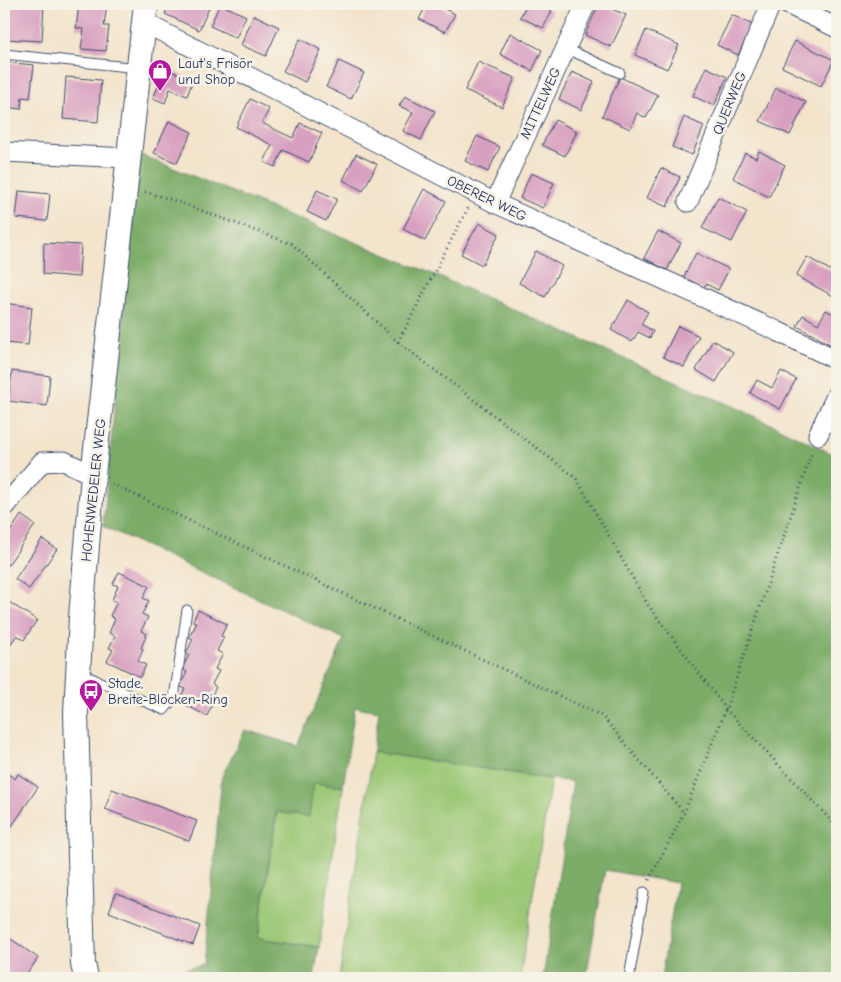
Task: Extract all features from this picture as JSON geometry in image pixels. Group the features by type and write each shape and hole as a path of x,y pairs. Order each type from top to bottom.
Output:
{"street":[{"name":"MITTELWEG","path":"495,203 586,4"},
{"name":"QUERWEG","path":"688,202 770,4"},
{"path":"787,4 837,28"},
{"name":"HOHENWEDELER WEG","path":"86,978 83,955 76,713 77,672 93,475 145,13"},
{"name":"OBERER WEG","path":"145,13 476,194 769,327 837,360"},
{"path":"4,152 128,158"},
{"path":"818,435 837,394"},
{"path":"4,508 42,462 64,461 93,475"}],"lane":[{"path":"565,48 620,73"},
{"path":"4,54 138,68"},
{"path":"77,672 164,710 174,698 187,610"},
{"path":"629,978 644,892"}],"path":[{"path":"125,186 170,199 292,244 398,342 576,478 648,605 726,709 837,827"},
{"path":"398,342 476,194"},
{"path":"644,892 684,813 726,709 818,435"},
{"path":"93,475 602,716 684,813"}],"green space":[{"path":"139,154 426,271 748,413 837,456 837,978 661,978 677,883 605,870 586,978 543,978 573,782 373,752 379,711 355,707 343,787 314,783 309,817 276,812 258,938 319,947 314,978 138,978 204,965 222,776 245,730 298,746 344,639 103,526"},
{"path":"373,752 551,779 520,978 339,978"},
{"path":"314,783 343,787 319,947 258,938 277,812"}],"building":[{"path":"7,4 44,4 42,41 4,39 4,16 7,16"},
{"path":"79,4 107,4 104,26 109,26 106,51 81,49 84,29 76,28"},
{"path":"169,4 204,4 210,6 199,30 165,14"},
{"path":"220,4 246,16 236,38 210,26"},
{"path":"427,4 434,4 455,14 445,32 419,19"},
{"path":"527,4 536,4 552,11 543,28 520,17"},
{"path":"599,4 626,15 611,47 585,35"},
{"path":"254,15 279,27 266,56 241,45"},
{"path":"732,15 753,25 738,55 717,45"},
{"path":"646,30 679,45 667,69 635,55"},
{"path":"510,33 542,50 532,71 500,54"},
{"path":"300,39 321,50 305,82 283,71"},
{"path":"795,41 834,60 821,86 782,67"},
{"path":"339,61 364,73 351,99 326,87"},
{"path":"4,62 34,65 30,98 22,97 21,109 4,107"},
{"path":"478,62 515,78 502,107 465,90"},
{"path":"706,67 727,77 714,106 693,96"},
{"path":"166,69 193,80 187,96 170,89 165,103 153,98"},
{"path":"572,72 594,82 581,110 559,99"},
{"path":"66,77 101,80 98,122 63,119"},
{"path":"620,77 658,95 646,118 637,113 630,129 602,116"},
{"path":"776,88 806,102 790,135 760,121"},
{"path":"405,96 435,111 421,140 403,131 413,112 399,106"},
{"path":"250,99 269,109 262,123 278,131 293,138 300,123 322,133 309,162 283,150 275,167 264,162 272,145 236,127"},
{"path":"684,117 704,126 692,155 672,147"},
{"path":"555,120 577,131 565,156 542,145"},
{"path":"169,121 192,132 177,163 154,153"},
{"path":"477,136 500,147 488,172 465,161"},
{"path":"759,151 785,165 769,197 733,178 745,153 756,158"},
{"path":"356,154 377,164 363,191 343,180"},
{"path":"661,168 680,177 667,207 647,198"},
{"path":"531,173 554,183 543,208 520,198"},
{"path":"424,189 446,201 425,241 403,229"},
{"path":"317,190 337,199 326,221 307,212"},
{"path":"19,191 50,194 47,221 16,218"},
{"path":"718,197 747,212 732,242 702,228"},
{"path":"479,223 499,234 482,265 461,254"},
{"path":"658,231 681,243 667,270 644,258"},
{"path":"44,243 81,245 79,277 43,274"},
{"path":"536,251 562,266 545,297 519,283"},
{"path":"696,253 729,269 718,290 706,284 703,290 682,280"},
{"path":"807,257 837,274 837,298 796,276"},
{"path":"628,300 648,312 641,324 653,331 650,338 638,332 632,342 611,330"},
{"path":"4,303 32,307 28,345 4,343"},
{"path":"826,310 837,316 837,338 833,346 797,326 803,315 818,324"},
{"path":"678,326 699,336 684,367 663,357"},
{"path":"713,340 733,352 716,382 696,370"},
{"path":"12,371 50,376 47,406 8,401"},
{"path":"781,371 796,379 780,409 750,393 757,380 772,388"},
{"path":"21,515 35,525 8,565 4,562 4,541"},
{"path":"42,539 57,549 29,589 15,579"},
{"path":"119,572 149,586 143,598 149,601 142,614 148,617 141,631 147,634 138,661 146,665 140,677 107,661 113,650 109,648 115,636 109,633 115,619 110,616 117,602 112,600 118,586 113,584"},
{"path":"4,599 37,620 24,640 17,635 8,648 4,645"},
{"path":"198,610 227,624 221,636 224,637 217,651 223,654 215,669 219,671 212,684 216,687 209,701 213,703 207,716 178,701 185,689 180,686 187,672 182,669 189,655 186,654 193,639 189,637 197,623 193,621"},
{"path":"4,771 15,779 18,774 38,787 4,838"},
{"path":"112,789 197,821 189,841 105,809"},
{"path":"116,893 200,926 193,945 109,912"},
{"path":"4,934 38,958 24,978 4,978"}],"place":[{"name":"Laut's Frisör und Shop","path":"160,92"},
{"name":"Stade, Breite-Blöcken-Ring","path":"91,712"}]}
